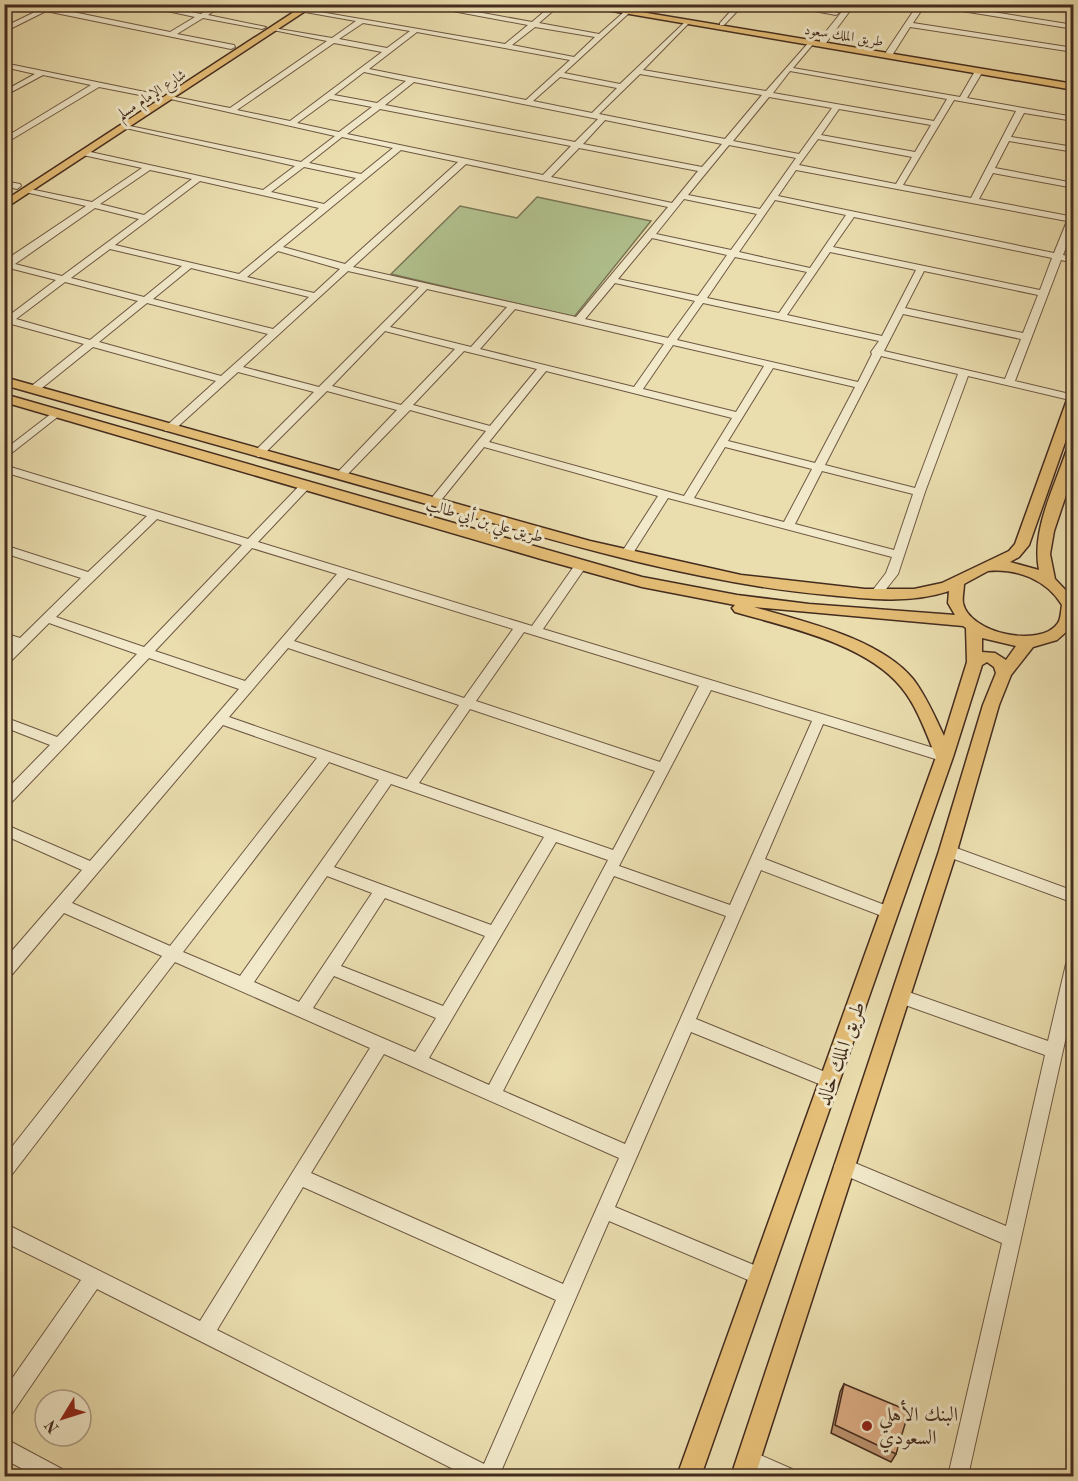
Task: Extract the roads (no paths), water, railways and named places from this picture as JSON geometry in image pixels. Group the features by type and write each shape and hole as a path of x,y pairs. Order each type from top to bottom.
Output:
{"main road":[{"name":"طريق الملك سعود","path":"575,4 625,8 686,23 890,52 1074,82"},
{"name":"طريق الملك سعود","path":"605,4 1074,87"},
{"name":"شارع الإمام مسلم","path":"4,194 231,46 262,27 305,6"},
{"name":"شارع الإمام مسلم","path":"4,206 275,30 305,6"},
{"name":"طريق علي بن أبي طالب","path":"4,381 258,454 626,555 742,581 875,594 906,594 934,590 957,582"},
{"path":"1073,397 1030,526 1019,550 991,566 965,574 957,582 952,594 956,608 970,624 1009,641 1028,642 1046,640 1071,623 1070,606 1052,583 1042,554 1047,531 1074,449"},
{"name":"طريق علي بن أبي طالب","path":"4,398 581,565 673,588 737,600 809,609 970,624"},
{"path":"1019,550 1032,558 1042,554"},
{"path":"991,566 1021,569 1052,583 1074,586"},
{"path":"673,588 819,632 885,664 906,682 945,757"},
{"path":"906,594 924,601 930,608 926,614 916,618"},
{"name":"طريق الملك خالد","path":"689,1476 967,694 975,662 970,624"},
{"path":"746,1468 948,851 991,705 1004,673 1028,642"},
{"path":"975,662 986,656 994,658 1001,663 1004,673"}],"street":[{"path":"22,4 231,46"},
{"path":"67,14 84,4"},
{"path":"172,34 221,4"},
{"path":"418,4 600,36"},
{"path":"506,47 558,4"},
{"path":"722,24 741,4"},
{"path":"779,4 836,13"},
{"path":"816,41 843,4"},
{"path":"579,320 789,69 852,4"},
{"path":"890,52 925,4 1074,27"},
{"path":"139,8 152,6 262,27"},
{"path":"305,6 362,20 575,59"},
{"path":"528,102 600,36 625,8"},
{"path":"4,30 45,9"},
{"path":"120,24 130,18"},
{"path":"231,111 362,20"},
{"path":"594,115 686,23"},
{"path":"909,25 1074,50"},
{"path":"275,30 389,51"},
{"path":"291,124 416,30"},
{"path":"4,64 154,96"},
{"path":"789,69 1074,119"},
{"path":"364,70 801,157"},
{"path":"639,71 936,124"},
{"path":"963,99 979,71"},
{"path":"4,94 42,73"},
{"path":"558,74 623,87"},
{"path":"265,193 412,80"},
{"path":"4,142 98,84"},
{"path":"328,96 704,170"},
{"path":"170,98 674,206"},
{"path":"898,187 952,98"},
{"path":"636,391 669,341 837,106"},
{"path":"974,201 1021,110"},
{"path":"544,178 604,117"},
{"path":"125,127 362,177"},
{"path":"816,136 917,154"},
{"path":"1006,138 1074,150"},
{"path":"240,278 399,147"},
{"path":"86,153 326,207"},
{"path":"169,429 464,161"},
{"path":"6,266 150,166"},
{"path":"794,167 1073,218 1009,383"},
{"path":"990,170 1074,186"},
{"path":"7,320 110,246 200,177"},
{"path":"4,183 17,186"},
{"path":"28,190 147,218"},
{"path":"682,196 762,212"},
{"path":"772,198 1074,260"},
{"path":"782,317 851,214"},
{"path":"649,235 813,271"},
{"path":"110,246 316,296"},
{"path":"276,248 347,268 859,385"},
{"path":"828,249 1043,293"},
{"path":"33,390 189,265"},
{"path":"6,266 275,333"},
{"path":"788,526 921,268"},
{"path":"612,280 883,339"},
{"path":"258,454 426,285"},
{"path":"473,351 514,305"},
{"path":"899,310 1026,337"},
{"path":"7,320 223,380"},
{"path":"384,328 739,416"},
{"path":"340,476 461,348"},
{"path":"876,352 1073,397"},
{"path":"687,500 770,365"},
{"path":"236,368 406,407 493,430"},
{"path":"434,502 543,368"},
{"path":"875,594 892,574 919,492 964,373"},
{"path":"56,413 5,466 250,544 945,757"},
{"path":"482,443 898,555"},
{"path":"722,443 919,492"},
{"path":"4,801 305,486"},
{"path":"626,555 665,494"},
{"path":"4,660 155,514"},
{"path":"4,549 90,577"},
{"path":"536,632 581,565"},
{"path":"4,972 345,573"},
{"path":"47,618 248,687"},
{"path":"410,785 521,627"},
{"path":"4,637 22,643"},
{"path":"285,643 663,768"},
{"path":"493,1095 707,684"},
{"path":"220,719 553,835 735,913"},
{"path":"4,1232 488,1476 819,719"},
{"path":"4,722 59,743"},
{"path":"4,1171 326,756"},
{"path":"243,985 388,778"},
{"path":"4,829 93,869"},
{"path":"418,1062 553,835"},
{"path":"948,851 1074,897"},
{"path":"757,862 890,913"},
{"path":"324,869 495,933"},
{"path":"302,1011 382,891"},
{"path":"61,905 630,1154"},
{"path":"958,1476 1074,964"},
{"path":"330,968 446,1015"},
{"path":"900,996 1055,1051"},
{"path":"687,1023 830,1082"},
{"path":"204,1333 380,1045"},
{"path":"843,1166 1012,1238"},
{"path":"299,1176 568,1296"},
{"path":"605,1211 760,1276"},
{"path":"4,1408 94,1277"},
{"path":"4,1448 55,1476"},
{"path":"746,1468 785,1476"}],"place":[{"name":"البنك الأهلي السعودي","path":"867,1426"}]}
